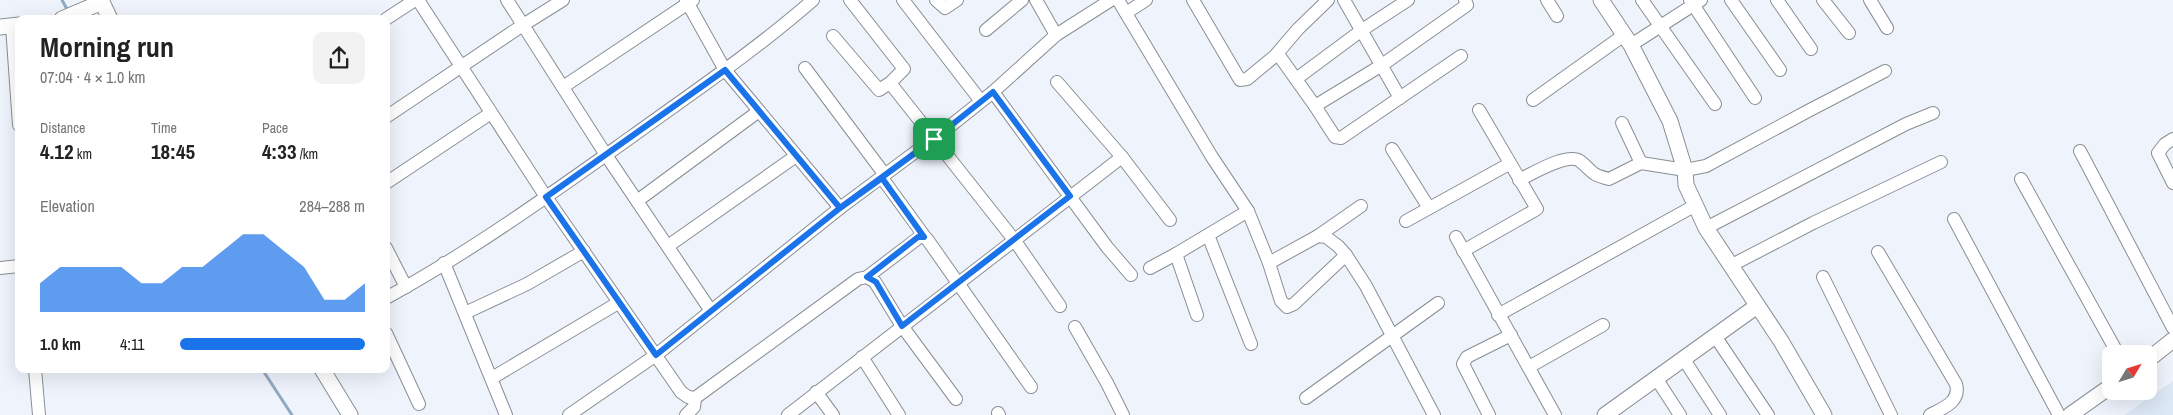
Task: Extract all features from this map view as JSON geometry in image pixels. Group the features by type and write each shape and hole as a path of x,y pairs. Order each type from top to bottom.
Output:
{"street":[{"path":"390,17 417,0 618,303 681,392 688,397 695,398 858,279 867,277 918,237 924,237"},
{"path":"507,0 606,155 711,311"},
{"path":"390,114 563,0"},
{"path":"390,296 444,264 546,197 776,33 813,0"},
{"path":"833,36 879,90 904,69 850,0"},
{"path":"903,0 980,100"},
{"path":"936,0 945,8 957,0"},
{"path":"986,30 1022,0"},
{"path":"1036,0 1056,34"},
{"path":"569,415 583,410 656,355 840,208 934,139 980,100 993,92 1056,34 1110,0"},
{"path":"1118,0 1212,157 1248,211 1269,263 1281,301 1287,307 1294,304 1346,255"},
{"path":"1126,14 1146,0"},
{"path":"1193,0 1240,80 1247,79 1278,54 1298,29 1328,0"},
{"path":"1344,0 1400,98"},
{"path":"1296,79 1362,30 1408,0"},
{"path":"1547,0 1557,16"},
{"path":"1601,0 1628,40 1670,121 1685,170 1686,185 1694,206 1730,266 1781,341 1824,415"},
{"path":"1642,0 1715,104"},
{"path":"1731,0 1780,70"},
{"path":"1777,0 1811,48"},
{"path":"1823,0 1849,33"},
{"path":"1870,0 1888,28"},
{"path":"72,15 102,1 108,15"},
{"path":"563,87 689,1 725,70 840,208"},
{"path":"1315,106 1382,65 1469,2"},
{"path":"1533,100 1628,40 1660,27 1695,2 1755,98"},
{"path":"10,26 15,81"},
{"path":"1278,54 1335,137 1341,138 1461,56"},
{"path":"805,68 1031,387"},
{"path":"1519,180 1564,159 1572,158 1580,162 1593,175 1609,179 1641,163 1685,170 1706,166 1885,71"},
{"path":"890,82 1015,240 1060,306"},
{"path":"1057,82 1122,157 1170,220"},
{"path":"993,92 1131,275"},
{"path":"1463,251 1537,209 1479,110"},
{"path":"637,201 759,111"},
{"path":"390,180 492,113"},
{"path":"1706,228 1906,124 1934,113"},
{"path":"1622,123 1641,163"},
{"path":"2173,139 2165,144 2158,153 2173,183"},
{"path":"1392,149 1430,208"},
{"path":"2080,151 2173,328"},
{"path":"668,246 796,156"},
{"path":"788,415 1122,157"},
{"path":"1730,266 1813,223 1941,162"},
{"path":"1406,221 1509,164"},
{"path":"2021,179 2113,345"},
{"path":"1269,263 1318,236 1361,206"},
{"path":"1498,315 1694,206"},
{"path":"1150,268 1248,211"},
{"path":"1954,220 2059,415"},
{"path":"1208,235 1251,344"},
{"path":"1318,236 1326,237 1346,255 1366,286 1434,415"},
{"path":"1456,237 1555,415"},
{"path":"465,313 527,284 584,251"},
{"path":"1878,252 1956,384 1958,393 1952,403 1930,415"},
{"path":"1176,254 1196,315"},
{"path":"390,256 406,287"},
{"path":"444,264 506,415"},
{"path":"0,268 15,266"},
{"path":"1823,276 1891,415"},
{"path":"867,277 876,282 902,326 956,399"},
{"path":"492,378 618,303"},
{"path":"1306,398 1438,303"},
{"path":"1605,415 1757,306"},
{"path":"1529,367 1603,325"},
{"path":"1075,327 1123,415"},
{"path":"1489,415 1463,364 1467,357 1511,336"},
{"path":"1715,336 1768,415"},
{"path":"2158,351 2173,340"},
{"path":"390,342 419,404"},
{"path":"862,357 899,415"},
{"path":"1683,358 1720,415"},
{"path":"36,373 39,415"},
{"path":"324,373 350,415"},
{"path":"1656,378 1680,415"},
{"path":"816,392 833,415"},
{"path":"2070,415 2102,392"},
{"path":"686,415 694,407 695,398"}],"shaded area":[{"path":"2173,381 2173,415 2124,415 2146,400 2158,400 2158,391"}],"waterway":[{"path":"62,0 68,11"},
{"path":"265,373 292,415"}],"route":[{"path":"934,139 840,208 725,70 546,197 656,355 840,208 882,178 924,237 918,237 867,277 876,282 902,326 1070,196 993,92 980,100 934,139"}]}
